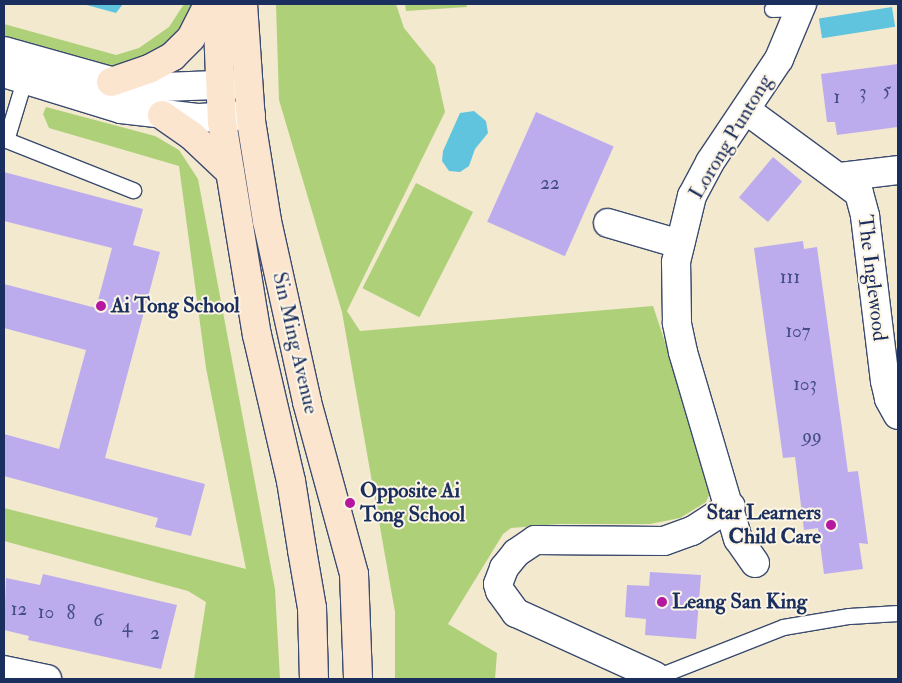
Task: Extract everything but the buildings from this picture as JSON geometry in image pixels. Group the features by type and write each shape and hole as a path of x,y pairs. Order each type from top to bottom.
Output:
{"main road":[{"path":"111,82 149,69 173,56 191,38 208,4"},
{"name":"Sin Ming Avenue","path":"217,4 222,117 257,335 291,480 306,569 312,608 314,679"},
{"name":"Sin Ming Avenue","path":"243,4 250,115 267,221 307,402 354,574 358,679"},
{"path":"162,115 191,135 230,172"}],"street":[{"name":"Lorong Puntong","path":"754,562 738,539 731,506 677,323 675,288 680,244 692,196 779,59 801,6"},
{"path":"4,51 19,71 121,109 162,115 222,117 250,115"},
{"path":"19,71 111,82 136,88 220,86 248,83"},
{"name":"The Inglewood","path":"746,110 840,177 859,193 863,204 885,381 889,399 898,415"},
{"path":"840,177 898,170"},
{"path":"608,223 680,244"},
{"path":"653,677 516,613 500,591 498,584 504,568 516,553 535,540 664,541 692,531 731,506"},
{"path":"4,670 47,679"}],"lane":[{"path":"772,9 801,6"},
{"path":"19,71 5,139 133,190"},
{"path":"653,677 782,627 849,616 898,613"}],"green space":[{"path":"184,4 197,4 189,23 164,46 148,55 104,70 4,39 4,24 116,55 139,48 169,27"},
{"path":"276,4 396,4 404,28 435,66 445,112 347,311 360,331 653,306 713,486 706,502 680,518 650,524 559,524 511,528 503,534 448,624 497,653 495,679 395,679 395,612 342,312 279,100"},
{"path":"405,4 466,4 467,7 406,11"},
{"path":"46,107 155,136 179,150 198,179 275,589 280,679 194,679 206,602 188,591 4,541 4,508 246,569 206,368 179,166 49,128 43,114"},
{"path":"416,183 473,212 419,317 362,288"}],"water":[{"path":"83,4 123,4 116,13"},
{"path":"892,7 895,27 822,38 819,19"},
{"path":"474,111 486,121 488,133 475,149 469,166 460,172 449,171 442,161 443,151 460,113"}],"place":[{"name":"Ai Tong School","path":"101,306"},
{"name":"Opposite Ai Tong School","path":"350,503"},
{"name":"Star Learners Child Care","path":"831,525"},
{"name":"Leang San King","path":"662,602"}]}
